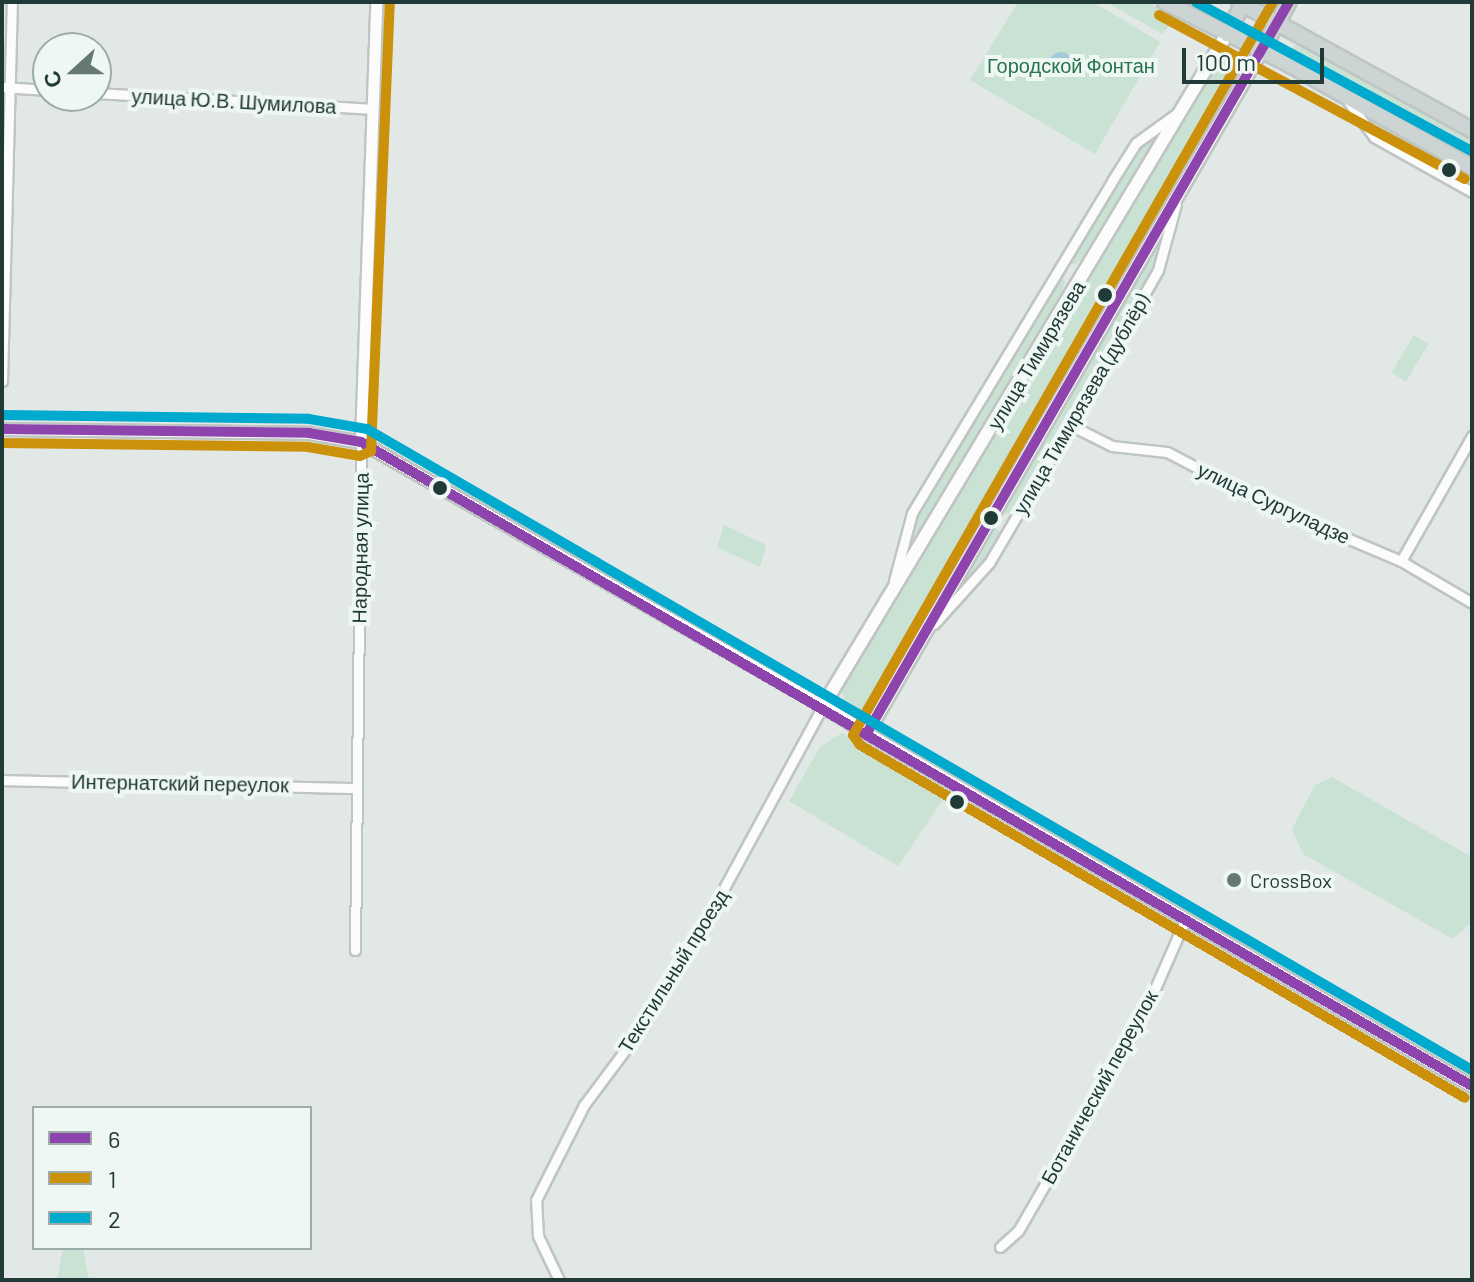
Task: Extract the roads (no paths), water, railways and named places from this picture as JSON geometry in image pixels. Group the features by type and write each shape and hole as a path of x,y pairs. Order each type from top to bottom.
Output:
{"main road":[{"path":"1165,2 1344,95 1472,167"},
{"name":"улица Тимирязева","path":"867,733 1289,2"},
{"path":"1242,3 1471,129"},
{"name":"улица Тимирязева","path":"823,706 1186,107 1242,3"},
{"path":"823,706 867,733"}],"street":[{"path":"2,381 6,87 12,2"},
{"name":"Народная улица","path":"355,950 361,442 376,2"},
{"path":"6,87 32,89"},
{"name":"улица Ю.В. Шумилова","path":"112,94 371,109"},
{"path":"1344,95 1374,137 1472,192"},
{"path":"889,598 912,513 1104,193 1136,143 1186,107"},
{"name":"улица Тимирязева (дублёр)","path":"922,639 989,563 1070,425 1158,270 1180,190"},
{"name":"улица Сургуладзе","path":"1070,425 1112,446 1167,452 1269,505 1401,561 1472,603"},
{"path":"2,429 309,433 361,442 823,706"},
{"path":"1401,561 1472,436"},
{"name":"Текстильный проезд","path":"559,1280 538,1236 536,1200 584,1105 672,978 823,706"},
{"path":"867,733 1472,1086"},
{"name":"Интернатский переулок","path":"3,780 357,788"},
{"name":"Ботанический переулок","path":"1000,1247 1018,1231 1146,1009 1185,920"}],"water":[{"path":"1061,52 1072,59 1073,64 1066,75 1061,76 1050,69 1049,64 1056,53"}],"place":[{"name":"CrossBox","path":"1234,880"}],"park label":[{"name":"Городской Фонтан","path":"1071,65"}]}
